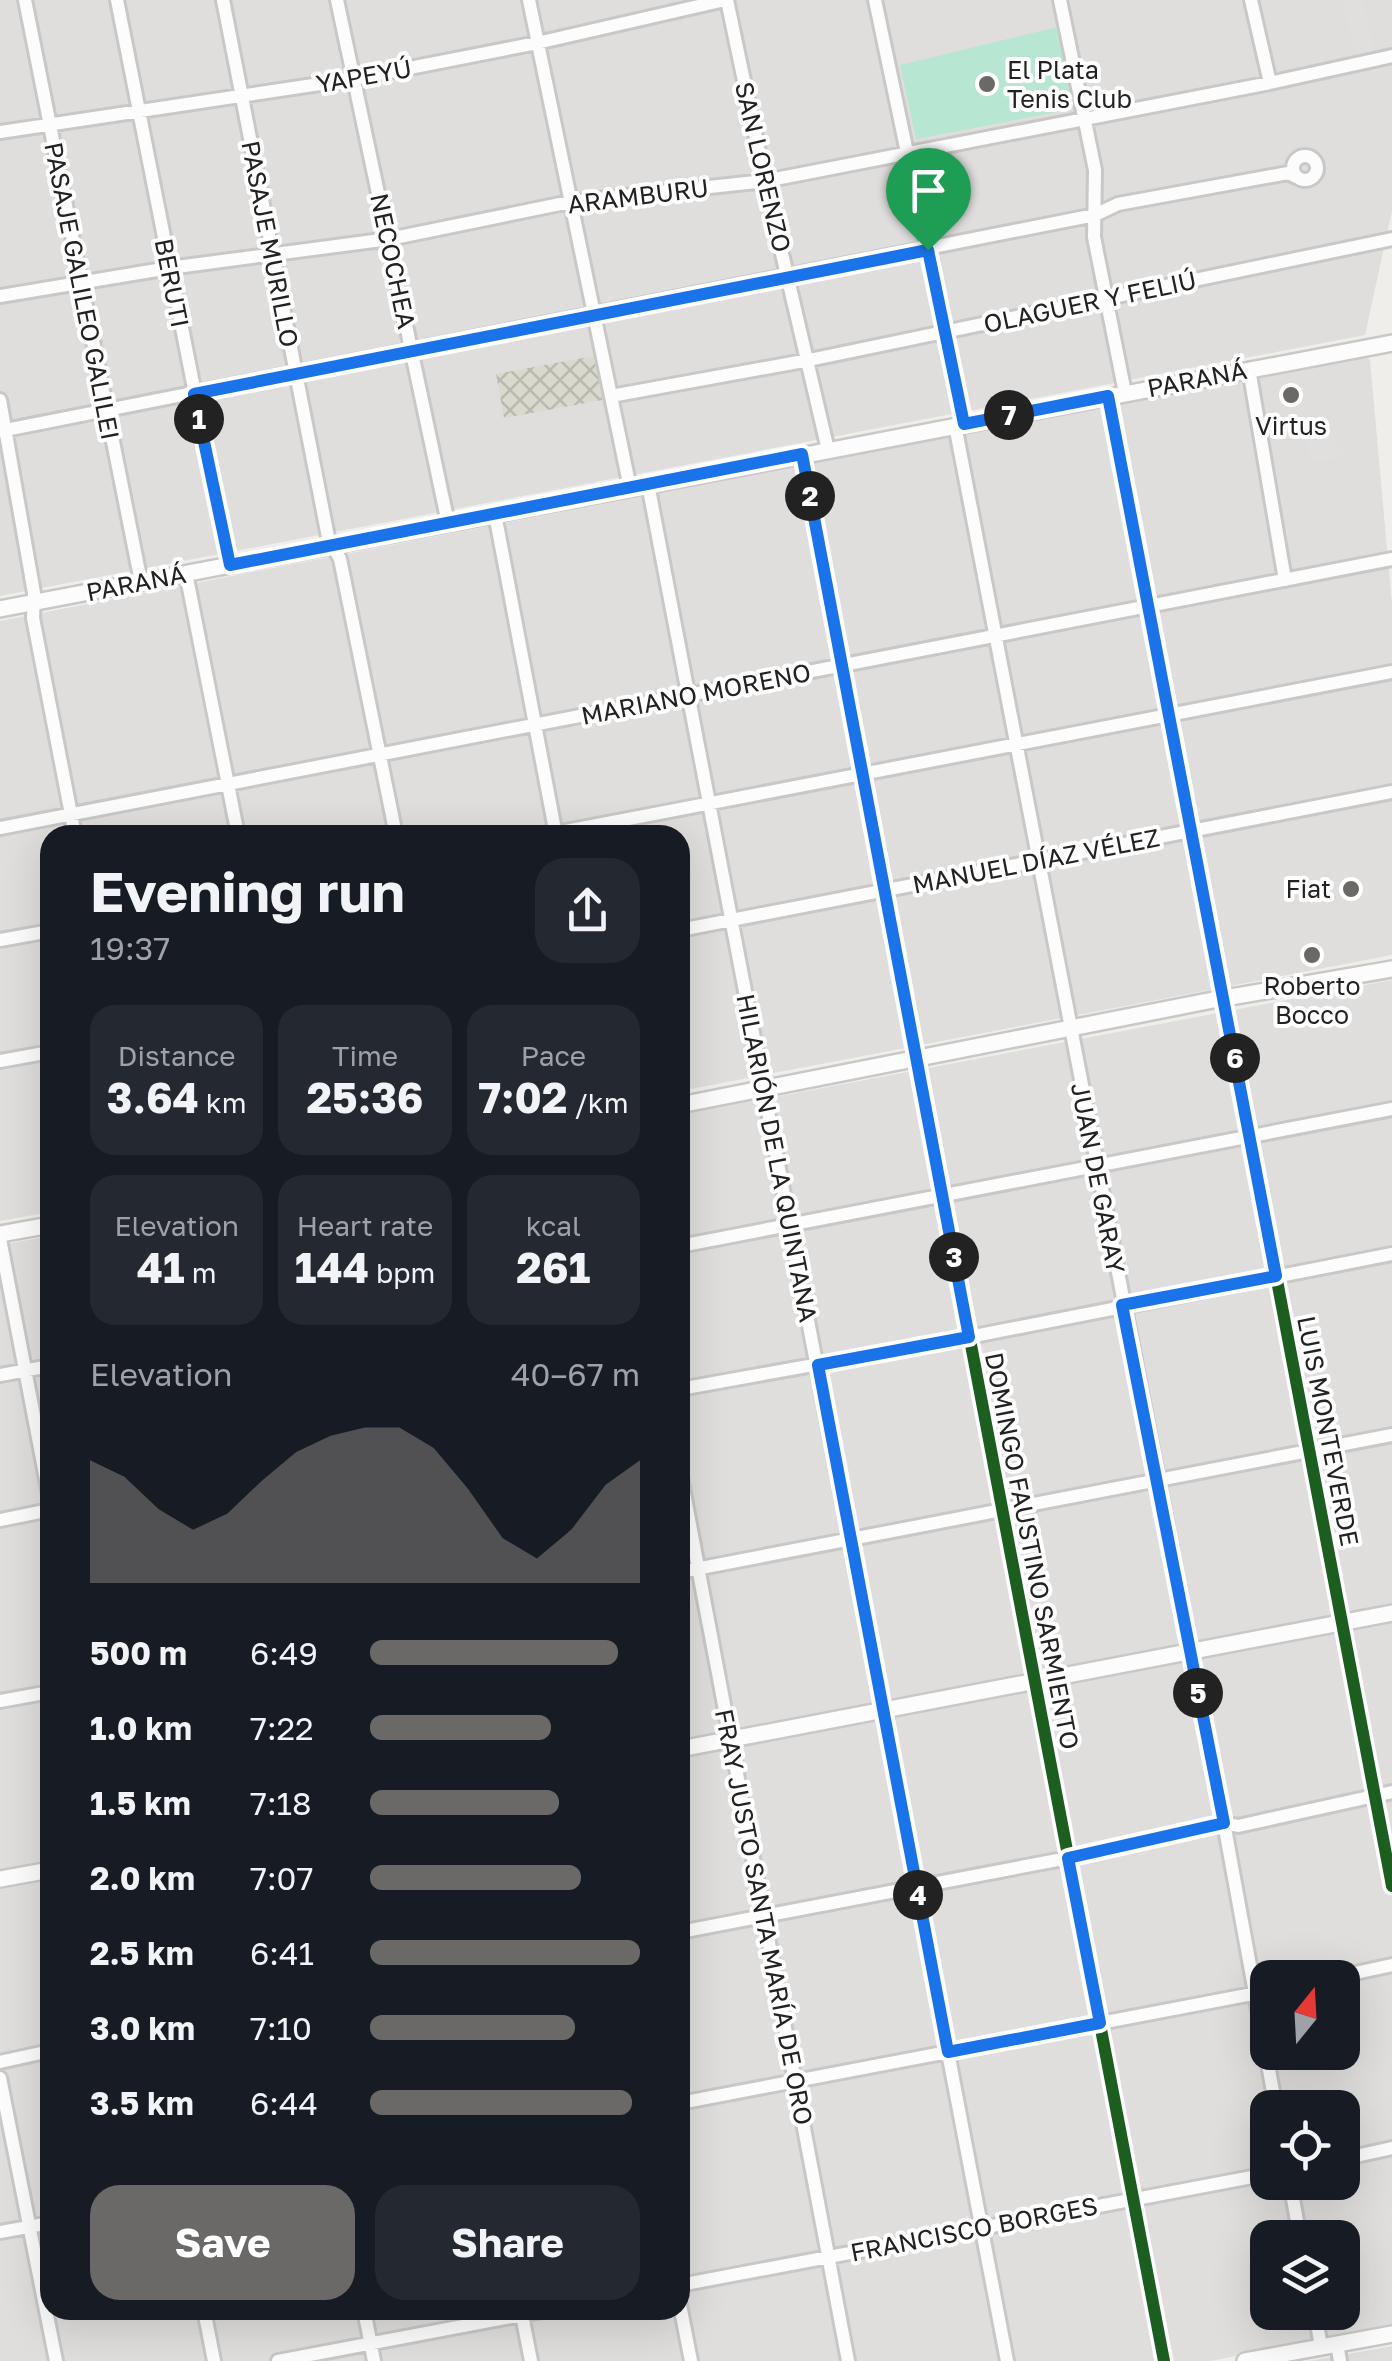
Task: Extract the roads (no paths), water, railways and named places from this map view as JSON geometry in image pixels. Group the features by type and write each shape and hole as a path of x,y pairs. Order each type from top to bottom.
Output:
{"street":[{"name":"PASAJE GALILEO GALILEI","path":"25,0 141,582"},
{"name":"BERUTI","path":"117,0 230,565"},
{"name":"PASAJE MURILLO","path":"224,0 295,374 332,545 340,559 394,825"},
{"name":"NECOCHEA","path":"336,0 448,523"},
{"path":"530,0 630,488"},
{"name":"YAPEYÚ","path":"0,132 352,79 537,43 726,0"},
{"name":"SAN LORENZO","path":"726,0 828,450"},
{"name":"JUAN DE GARAY","path":"874,0 945,332 994,636 1189,1651 1254,1960"},
{"name":"LUIS MONTEVERDE","path":"1060,0 1096,183 1094,237 1149,606 1392,1886"},
{"path":"1252,0 1270,83"},
{"name":"ARAMBURU","path":"0,296 169,268 389,239 570,202 764,181 1086,120 1392,56"},
{"path":"3,430 928,250 1095,215 1118,204 1292,172"},
{"name":"OLAGUER Y FELIÚ","path":"611,396 809,360 1392,239"},
{"name":"PARANÁ","path":"0,609 1392,343"},
{"path":"1249,369 1285,580"},
{"path":"0,400 73,825"},
{"name":"DOMINGO FAUSTINO SARMIENTO","path":"802,454 1164,2361"},
{"name":"HILARIÓN DE LA QUINTANA","path":"648,484 1007,2361"},
{"path":"495,514 552,825"},
{"name":"MARIANO MORENO","path":"0,828 1392,559"},
{"path":"186,573 236,825"},
{"path":"600,825 1392,672"},
{"name":"MANUEL DÍAZ VÉLEZ","path":"690,928 1392,792"},
{"path":"0,940 40,933"},
{"path":"690,1103 1222,998 1392,969"},
{"path":"0,1062 40,1054"},
{"path":"690,1244 1392,1109"},
{"path":"40,1226 0,1236 40,1448"},
{"path":"690,1388 1392,1254"},
{"path":"0,1376 40,1368"},
{"path":"690,1570 1392,1435"},
{"path":"0,1520 40,1512"},
{"name":"FRAY JUSTO SANTA MARÍA DE ORO","path":"690,1525 848,2361"},
{"path":"690,1747 1392,1613"},
{"path":"0,1701 40,1694"},
{"path":"690,1930 1068,1858 1224,1823 1238,1826 1392,1792"},
{"path":"0,1880 40,1872"},
{"path":"1360,1972 1392,1965"},
{"path":"690,2100 1250,1994"},
{"path":"0,2062 40,2053"},
{"path":"0,2078 40,2278"},
{"path":"1360,2155 1392,2148"},
{"name":"FRANCISCO BORGES","path":"690,2283 1250,2177"},
{"path":"0,2232 40,2224"},
{"path":"48,2320 56,2361"},
{"path":"206,2320 214,2361"},
{"path":"366,2320 374,2361"},
{"path":"278,2361 484,2320"},
{"path":"523,2320 531,2361"},
{"path":"683,2320 691,2361"},
{"path":"1245,2361 1333,2351 1392,2334"}],"place":[{"name":"El Plata Tenis Club","path":"987,84"},
{"name":"Virtus","path":"1291,395"},
{"name":"Fiat","path":"1351,889"},
{"name":"Roberto Bocco","path":"1312,955"}]}
